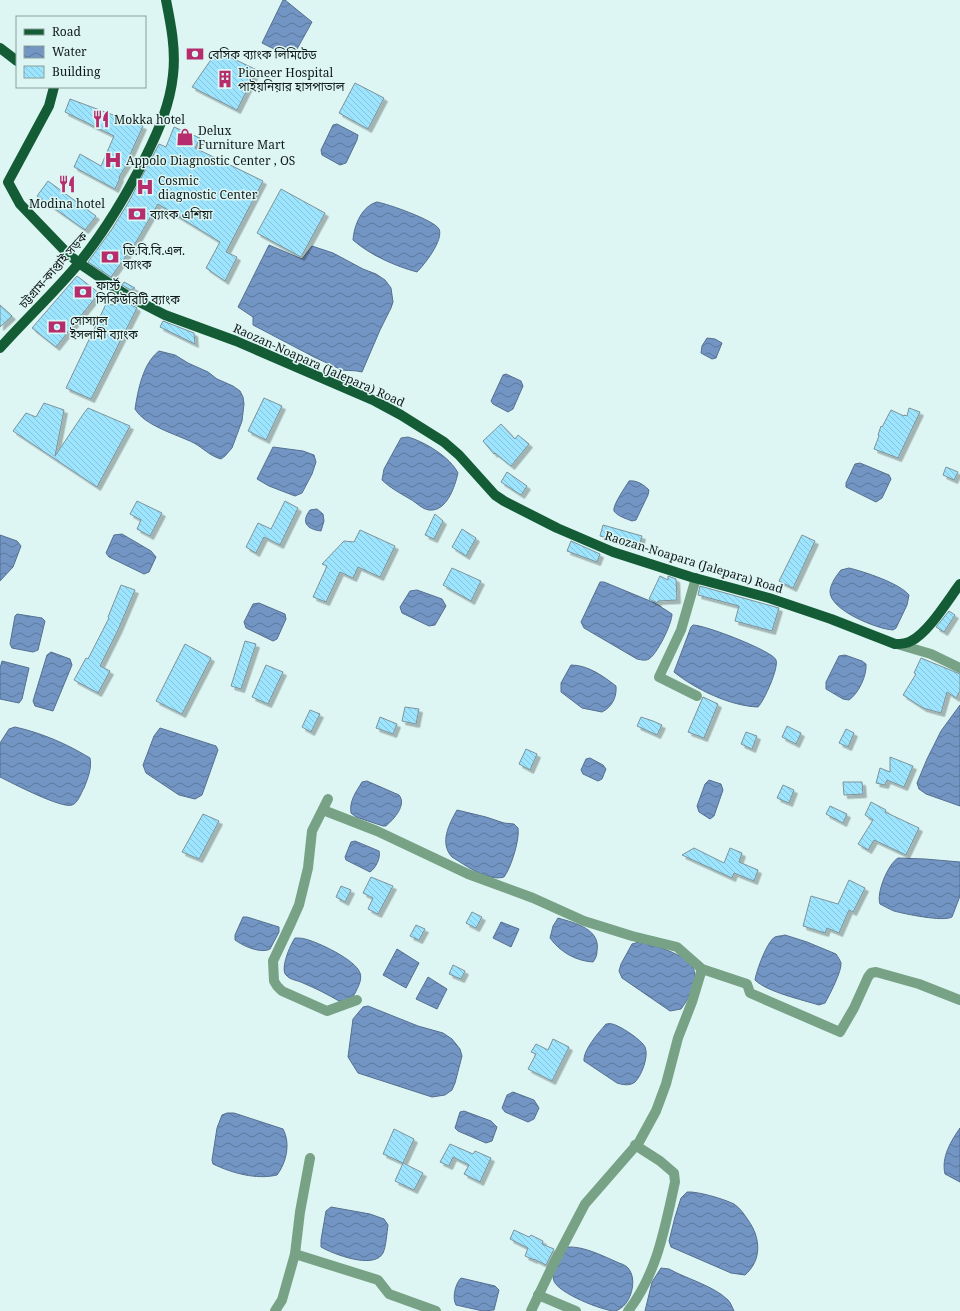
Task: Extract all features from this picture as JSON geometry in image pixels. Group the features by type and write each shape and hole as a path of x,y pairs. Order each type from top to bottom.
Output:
{"main road":[{"name":"চট্টগ্রাম-কাপ্তাই সড়ক","path":"0,348 79,263 120,205 153,142 165,112 171,88 174,58 173,37 166,0"},
{"path":"0,48 16,59"},
{"name":"Raozan-Noapara (Jalepara) Road","path":"54,88 49,106 8,182 20,204 68,254 126,295 165,315 236,341 375,401 401,415 427,430 449,446 495,495 556,528 613,552 696,578 769,598 831,619 895,644"},
{"path":"895,644 904,644 921,634 960,584"}],"street":[{"path":"696,578 681,630 659,677 697,696"},
{"path":"895,644 931,654 960,668"},
{"path":"328,799 312,831 308,868 299,905 272,961 274,982 282,991 327,1011 357,1000"},
{"path":"323,810 377,831 468,874 533,898 584,921 632,936 678,947 702,970 747,984 750,992 840,1032 854,1008 871,973 876,972 919,984 960,1000"},
{"path":"531,1311 586,1204 636,1145 656,1111 666,1084 678,1038 692,1002 702,970"},
{"path":"628,1311 638,1298 650,1275 662,1242 675,1182 674,1172 636,1145"},
{"path":"275,1311 282,1300 295,1254 300,1212 310,1158"},
{"path":"295,1254 378,1280 389,1294 436,1311"},
{"path":"538,1295 576,1311"}],"water":[{"path":"283,0 285,0 312,22 292,58 262,43"},
{"path":"337,124 358,135 346,163 340,165 322,155 321,150 333,125"},
{"path":"377,202 420,217 429,221 439,229 440,234 436,246 417,272 400,267 383,259 353,240 357,222 363,212 372,204"},
{"path":"269,245 302,259 312,246 333,253 363,269 376,274 385,280 391,288 393,302 391,308 362,372 342,370 314,357 253,325 253,317 238,307"},
{"path":"707,338 715,339 722,343 716,358 712,359 701,353 702,346"},
{"path":"159,351 175,355 240,391 244,404 242,421 232,448 221,459 210,454 194,443 153,425 135,409 142,377 149,362"},
{"path":"506,374 521,381 523,386 513,409 508,412 493,404 491,401 503,375"},
{"path":"408,437 422,442 443,456 458,473 455,485 449,497 441,507 435,510 424,508 382,480 384,469 401,438"},
{"path":"273,447 303,451 314,455 316,462 312,474 302,493 295,496 269,486 257,479"},
{"path":"860,463 889,475 891,479 882,498 876,502 846,487 846,483 855,464"},
{"path":"629,481 639,483 649,490 636,520 632,521 620,516 614,511 617,501"},
{"path":"317,509 323,514 324,521 321,531 312,529 306,524 307,514 310,510"},
{"path":"122,534 151,551 156,557 149,572 144,574 109,557 106,553 114,535"},
{"path":"0,535 17,541 21,546 13,567 0,581"},
{"path":"849,568 890,582 898,586 909,595 907,605 896,628 893,630 876,626 855,617 837,605 832,598 830,591 831,585 841,570"},
{"path":"600,582 604,582 655,603 672,614 670,625 664,638 649,659 637,659 584,628 581,622"},
{"path":"417,590 442,599 446,606 435,625 429,626 402,613 400,607 410,591"},
{"path":"259,603 285,614 286,619 277,639 273,641 246,628 244,622 253,604"},
{"path":"17,614 42,618 45,621 38,650 33,652 12,648 10,644 15,616"},
{"path":"693,625 711,629 738,639 763,651 776,660 775,670 770,684 761,704 758,707 736,704 713,696 674,672"},
{"path":"51,652 70,659 72,665 53,711 35,706 33,701 47,655"},
{"path":"845,655 866,664 862,684 853,697 849,700 843,699 826,689 826,682 839,656"},
{"path":"2,661 29,668 22,699 19,703 0,699 0,668"},
{"path":"571,665 577,665 589,669 601,675 616,686 616,694 606,710 602,712 582,708 561,692 561,683"},
{"path":"960,705 960,806 926,794 919,789 917,783 941,731"},
{"path":"15,727 35,732 72,748 90,758 90,769 87,780 79,798 74,804 67,805 58,803 25,790 0,777 0,743 9,729"},
{"path":"160,728 216,746 218,750 202,795 195,799 179,795 146,773 143,765 154,736"},
{"path":"590,758 603,765 606,769 602,779 598,781 583,774 581,770 586,759"},
{"path":"709,780 721,784 723,790 714,816 710,819 699,812 697,806 705,784"},
{"path":"367,781 399,795 401,799 401,807 393,820 386,826 356,817 351,813 351,804 355,793 362,782"},
{"path":"457,810 504,823 514,824 518,828 518,839 514,853 507,873 504,877 491,877 477,872 452,857 448,852 446,840 448,827"},
{"path":"355,841 379,851 378,862 370,872 346,860 345,857 351,842"},
{"path":"898,858 960,862 960,896 952,917 941,919 915,916 894,911 880,904 879,899 881,886 890,866"},
{"path":"243,917 279,927 279,932 270,949 262,951 257,950 247,947 235,940 235,935"},
{"path":"558,918 585,928 595,937 597,952 596,958 593,962 581,960 569,955 559,948 550,938 553,926"},
{"path":"501,922 519,929 511,947 493,938"},
{"path":"785,935 836,954 839,958 841,967 825,1003 819,1005 786,995 768,988 755,980 757,970 769,944 775,937"},
{"path":"295,938 305,939 336,952 357,968 361,979 353,997 345,1001 339,1001 286,975 284,972 285,963 288,951"},
{"path":"639,942 673,952 688,962 693,968 695,979 693,988 681,1009 670,1011 622,978 619,971 621,964 632,944"},
{"path":"397,949 419,963 406,988 383,975"},
{"path":"428,977 447,989 437,1009 416,999"},
{"path":"368,1006 418,1026 443,1033 452,1039 460,1049 462,1056 452,1090 445,1095 432,1097 358,1073 348,1057 353,1019 363,1007"},
{"path":"606,1024 615,1025 625,1030 640,1041 645,1047 646,1055 644,1065 638,1079 631,1084 626,1085 617,1083 584,1061 586,1052"},
{"path":"513,1092 534,1100 539,1108 534,1119 528,1122 505,1112 502,1108 507,1095"},
{"path":"464,1111 491,1121 497,1127 492,1141 486,1143 458,1131 455,1128 460,1112"},
{"path":"234,1113 283,1129 287,1141 287,1147 283,1165 277,1175 261,1177 244,1175 213,1164 212,1160 217,1128 222,1115"},
{"path":"960,1128 960,1182 945,1174 944,1161 953,1138"},
{"path":"687,1192 704,1194 730,1202 740,1209 745,1216 755,1234 758,1249 757,1256 751,1269 745,1275 731,1273 671,1247 669,1241 675,1217 681,1198"},
{"path":"331,1207 370,1214 384,1219 388,1225 383,1253 378,1258 363,1260 353,1259 321,1247 326,1211"},
{"path":"567,1247 580,1248 593,1252 627,1267 631,1272 633,1285 632,1292 621,1308 615,1311 591,1305 572,1296 557,1286 553,1277 555,1268"},
{"path":"661,1268 669,1269 722,1295 731,1304 734,1311 645,1311 652,1282"},
{"path":"461,1278 495,1286 499,1290 494,1310 483,1311 456,1305 454,1299 455,1291"}],"building":[{"name":"Pioneer Hospital পাইয়নিয়ার হাসপাতাল","path":"217,51 257,70 237,110 192,87"},
{"path":"355,83 384,98 368,129 339,113"},
{"path":"70,99 143,126 130,155 132,156 119,177 120,178 115,189 74,167 80,154 101,166 114,136 65,112"},
{"path":"174,127 200,138 195,148 263,181 226,252 237,257 225,281 206,268 220,242 158,204 136,242 111,277 88,262 112,229 128,203 159,144 166,147"},
{"path":"48,181 96,216 85,230 37,196"},
{"path":"281,189 325,213 301,257 257,233"},
{"path":"77,276 99,293 56,347 32,328"},
{"path":"124,282 135,288 131,290 129,289 122,285"},
{"path":"117,296 137,308 91,399 66,388 106,304 113,305"},
{"path":"0,305 12,316 0,327"},
{"path":"163,321 194,333 195,344 160,327"},
{"path":"264,398 282,406 266,440 248,431"},
{"path":"44,403 64,410 55,456 88,408 130,426 97,487 13,431 26,413 36,417"},
{"path":"909,408 920,412 898,458 874,449 881,426 882,427 891,410 907,416"},
{"path":"501,424 515,439 518,435 529,444 511,466 495,453 494,454 483,441"},
{"path":"946,467 958,472 954,480 943,475"},
{"path":"507,472 527,486 521,495 501,482"},
{"path":"137,501 162,513 150,536 137,529 141,520 130,514"},
{"path":"285,501 298,508 280,545 264,537 256,553 246,547 258,523 271,529"},
{"path":"435,514 443,521 434,539 425,535"},
{"path":"603,525 642,536 639,547 600,536"},
{"path":"462,529 476,538 466,556 452,547"},
{"path":"360,530 395,546 380,577 358,567 353,578 340,572 326,602 313,597 327,566 322,564 344,541 354,542"},
{"path":"802,535 815,541 793,588 779,581"},
{"path":"571,541 600,554 597,562 567,551"},
{"path":"452,568 481,581 471,601 443,585"},
{"path":"660,576 668,580 668,576 676,579 677,600 658,601 657,603 649,599"},
{"path":"121,585 135,590 118,630 100,666 110,671 98,693 74,680 86,658 88,659 109,618 108,617"},
{"path":"700,586 779,608 772,631 735,621 739,606 698,595"},
{"path":"949,611 955,615 944,632 936,627"},
{"path":"245,641 256,644 241,689 231,686"},
{"path":"185,644 211,658 182,714 156,701"},
{"path":"921,658 960,674 960,691 956,698 947,692 941,713 923,708 903,695 916,674 914,673"},
{"path":"266,665 283,672 268,704 252,697"},
{"path":"703,697 718,704 704,738 688,732"},
{"path":"405,707 419,709 416,724 402,721"},
{"path":"310,710 320,714 311,732 302,727"},
{"path":"380,717 397,724 393,734 376,728"},
{"path":"641,717 662,725 657,735 637,726"},
{"path":"787,726 801,733 796,744 782,737"},
{"path":"846,729 854,733 848,747 839,743"},
{"path":"746,732 757,736 752,749 741,744"},
{"path":"526,749 537,754 530,770 519,764"},
{"path":"890,757 913,766 904,787 887,780 885,785 876,783 880,768 890,772"},
{"path":"843,782 862,782 863,794 844,795"},
{"path":"783,785 794,790 789,803 777,798"},
{"path":"871,802 886,810 885,812 919,828 906,855 874,840 868,850 858,844 873,820 865,815"},
{"path":"830,806 847,814 843,823 826,814"},
{"path":"203,814 219,821 199,859 182,852"},
{"path":"694,848 724,863 730,848 742,853 739,862 758,870 754,881 734,873 732,878 682,855"},
{"path":"371,877 393,886 378,914 368,909 373,898 363,893"},
{"path":"849,880 865,888 853,912 849,910 839,933 827,928 825,933 803,926 811,896 838,904"},
{"path":"341,886 351,890 345,902 336,897"},
{"path":"472,912 482,917 476,928 466,923"},
{"path":"416,925 425,929 419,940 410,936"},
{"path":"453,965 465,971 461,979 449,974"},
{"path":"553,1039 569,1047 552,1081 528,1069 536,1054 531,1052 536,1044 548,1050"},
{"path":"394,1129 414,1139 403,1163 383,1154"},
{"path":"450,1144 473,1154 475,1151 491,1158 480,1182 464,1174 469,1165 453,1157 449,1166 440,1162"},
{"path":"403,1163 423,1173 414,1190 395,1181"},
{"path":"514,1230 529,1237 531,1235 543,1241 542,1244 554,1249 546,1265 525,1256 528,1248 510,1239"}],"place":[{"name":"বেসিক ব্যাংক লিমিটেড","path":"195,54"},
{"name":"Pioneer Hospital পাইয়নিয়ার হাসপাতাল","path":"225,79"},
{"name":"Mokka hotel","path":"101,119"},
{"name":"Delux Furniture Mart","path":"185,137"},
{"name":"Appolo Diagnostic Center , OS","path":"113,160"},
{"name":"Modina hotel","path":"67,184"},
{"name":"Cosmic diagnostic Center","path":"145,187"},
{"name":"ব্যাংক এশিয়া","path":"137,214"},
{"name":"ডি.বি.বি.এল. ব্যাংক","path":"110,257"},
{"name":"ফার্স্ট সিকিউরিটি ব্যাংক","path":"83,292"},
{"name":"সোস্যাল ইসলামী ব্যাংক","path":"57,327"}]}
